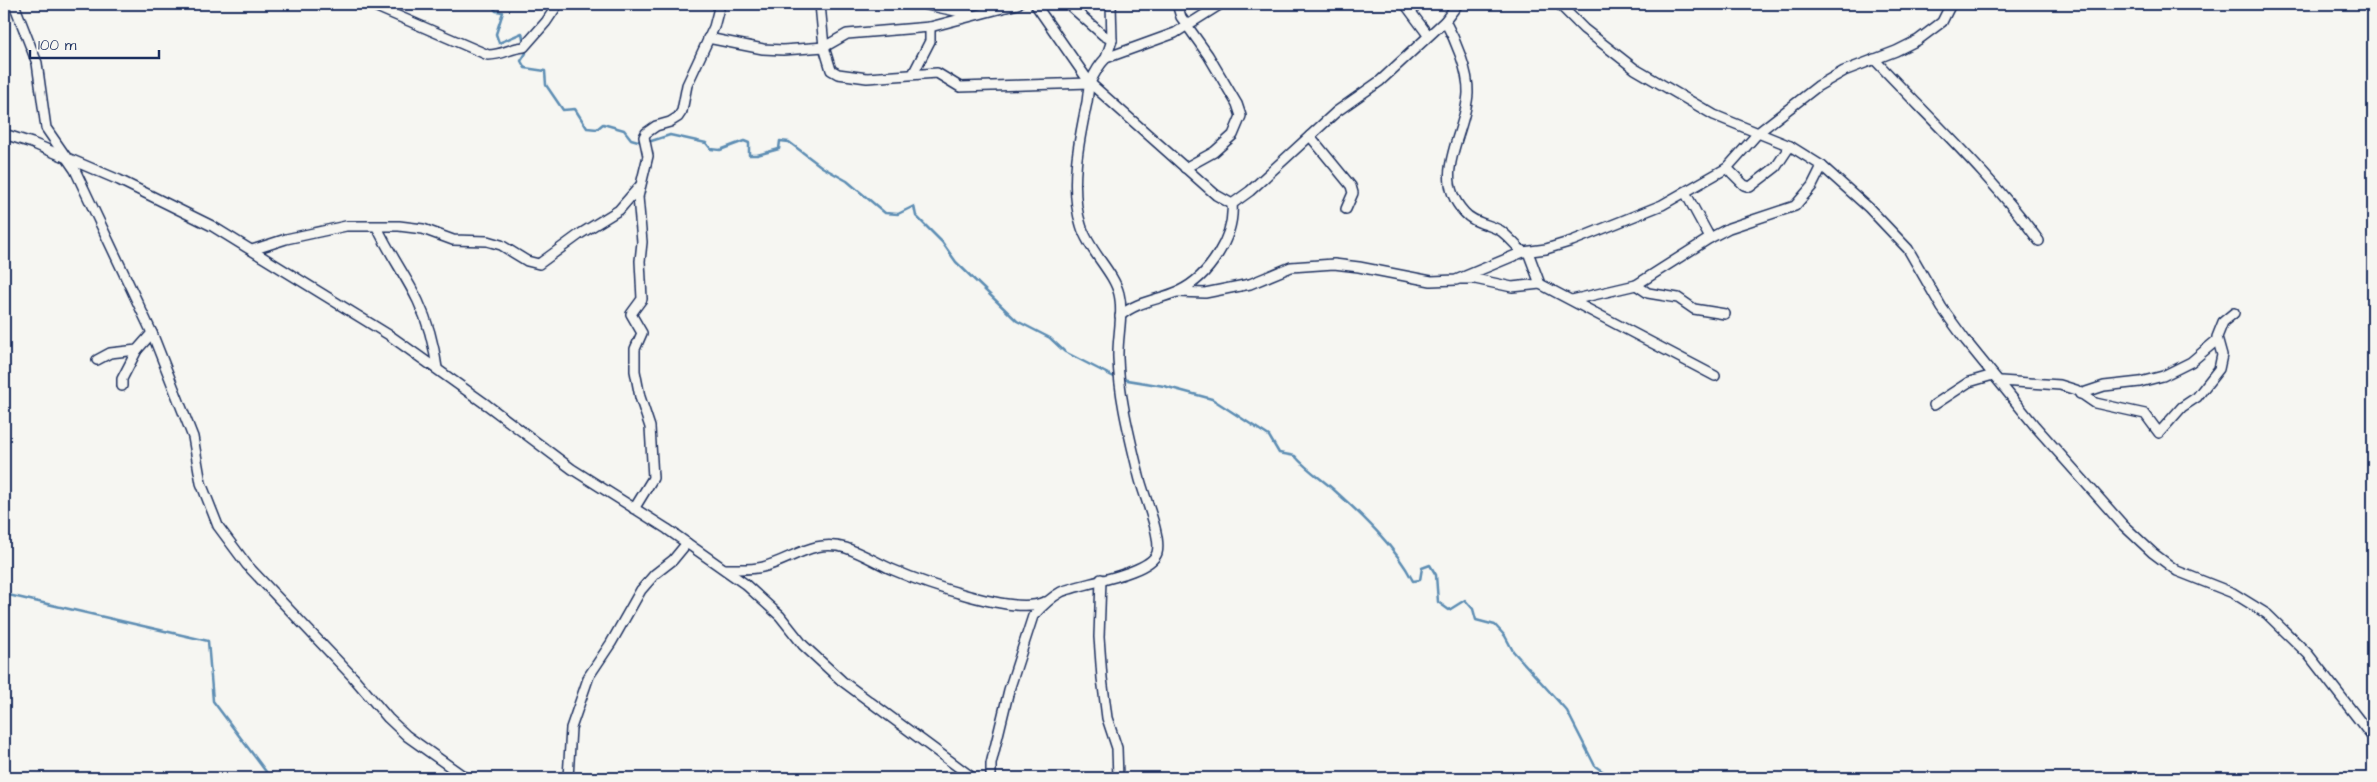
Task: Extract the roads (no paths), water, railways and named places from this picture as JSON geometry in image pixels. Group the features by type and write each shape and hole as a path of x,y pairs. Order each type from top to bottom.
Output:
{"street":[{"path":"14,4 37,63 46,128 68,158 152,333 193,436 201,484 218,526 246,565 353,677 392,722 466,778"},
{"path":"370,4 488,55 500,55 514,48 524,47 546,22 558,4"},
{"path":"634,509 651,484 653,473 650,427 638,391 635,371 635,349 642,333 631,314 642,299 640,261 642,242 638,205 639,187 648,156 644,137 646,133 656,126 670,122 678,117 682,110 687,85 714,27 720,4"},
{"path":"820,4 824,46 831,70 838,74 867,78 936,73 960,86 1090,83"},
{"path":"922,4 975,15"},
{"path":"708,38 782,50 824,46 847,34 930,27 1018,4"},
{"path":"1035,4 1090,83 1216,195 1232,204"},
{"path":"1068,4 1103,35 1112,40"},
{"path":"725,569 764,566 812,546 836,546 847,548 915,578 971,596 1022,606 1034,606 1079,585 1136,570 1150,562 1157,554 1158,546 1121,394 1118,360 1120,296 1115,283 1090,246 1081,225 1077,200 1078,158 1090,83 1099,66 1106,58 1112,40 1111,4"},
{"path":"1177,4 1182,17 1237,104 1241,116 1233,135 1214,152 1185,168"},
{"path":"1106,58 1175,34 1204,17 1221,4"},
{"path":"1404,4 1428,36"},
{"path":"1232,204 1250,191 1351,100 1380,81 1445,21 1458,4"},
{"path":"1559,4 1584,29 1635,69 1714,115 1790,146 1822,166 1869,208 1908,249 1942,308 1993,374 2035,426 2123,525 2153,553 2177,571 2233,593 2267,614 2308,654 2373,738"},
{"path":"1456,280 1525,252 1572,241 1608,228 1662,205 1727,168 1759,132 1818,86 1844,71 1896,51 1936,28 1942,22 1950,4"},
{"path":"1445,21 1457,47 1468,90 1467,108 1449,165 1450,191 1465,214 1501,232 1525,252 1540,284"},
{"path":"913,74 930,41 930,27"},
{"path":"1874,59 1972,163 2024,221 2039,241"},
{"path":"4,134 119,180 212,226 389,335 437,368 572,469 725,569 758,595 796,638 842,681 973,778"},
{"path":"1310,136 1352,186 1353,193 1346,209"},
{"path":"1727,168 1744,186 1750,187 1776,167 1790,146"},
{"path":"1572,300 1636,285 1729,228 1795,206 1812,186 1822,166"},
{"path":"252,250 286,239 346,226 363,225 377,228 399,226 423,229 453,240 487,241 500,245 527,261 539,264 580,234 619,210 639,187"},
{"path":"1685,192 1710,238"},
{"path":"1178,292 1202,273 1221,248 1231,228 1232,204"},
{"path":"377,228 418,302 433,342 437,368"},
{"path":"1120,316 1148,300 1178,292 1205,293 1250,284 1291,267 1334,264 1431,280 1475,279 1512,287 1540,284 1715,376"},
{"path":"1636,285 1648,293 1678,298 1694,308 1725,314"},
{"path":"2080,394 2104,386 2140,382 2163,376 2191,362 2217,340 2223,322 2234,313"},
{"path":"122,386 122,379 137,350 152,333"},
{"path":"2001,382 2060,385 2095,403 2145,414 2150,419 2156,432 2159,433 2182,407 2197,397 2219,369 2222,355 2217,340"},
{"path":"97,360 110,354 137,350"},
{"path":"1934,405 1970,382 1993,374"},
{"path":"568,778 571,728 590,676 611,643 640,590 687,543"},
{"path":"1101,579 1099,603 1101,670 1106,718 1116,748 1118,778"},
{"path":"991,778 991,764 1009,690 1025,636 1033,616 1051,599"}],"waterway":[{"path":"491,4 496,11 503,12 496,34 499,43 522,33 524,44"},
{"path":"525,50 526,53 521,61 525,68 545,71 546,85 563,110 575,109 587,128 597,129 603,124 624,130 631,139 645,143 670,135 706,143 711,149 720,150 744,141 749,143 749,155 757,155 779,149 780,141 789,142 822,167 847,181 885,213 898,214 914,206 916,216 942,242 956,262 1017,321 1050,338 1065,352 1116,378"},
{"path":"1121,379 1164,386 1212,399 1269,436 1279,453 1295,456 1333,489 1387,543 1406,568 1413,581 1420,580 1422,568 1430,565 1436,575 1438,602 1449,610 1465,600 1473,609 1476,620 1495,625 1505,636 1513,651 1567,711 1595,766 1612,778"},
{"path":"4,594 208,641 213,701 267,773 285,778"},
{"path":"321,778 325,776 331,778"}]}
